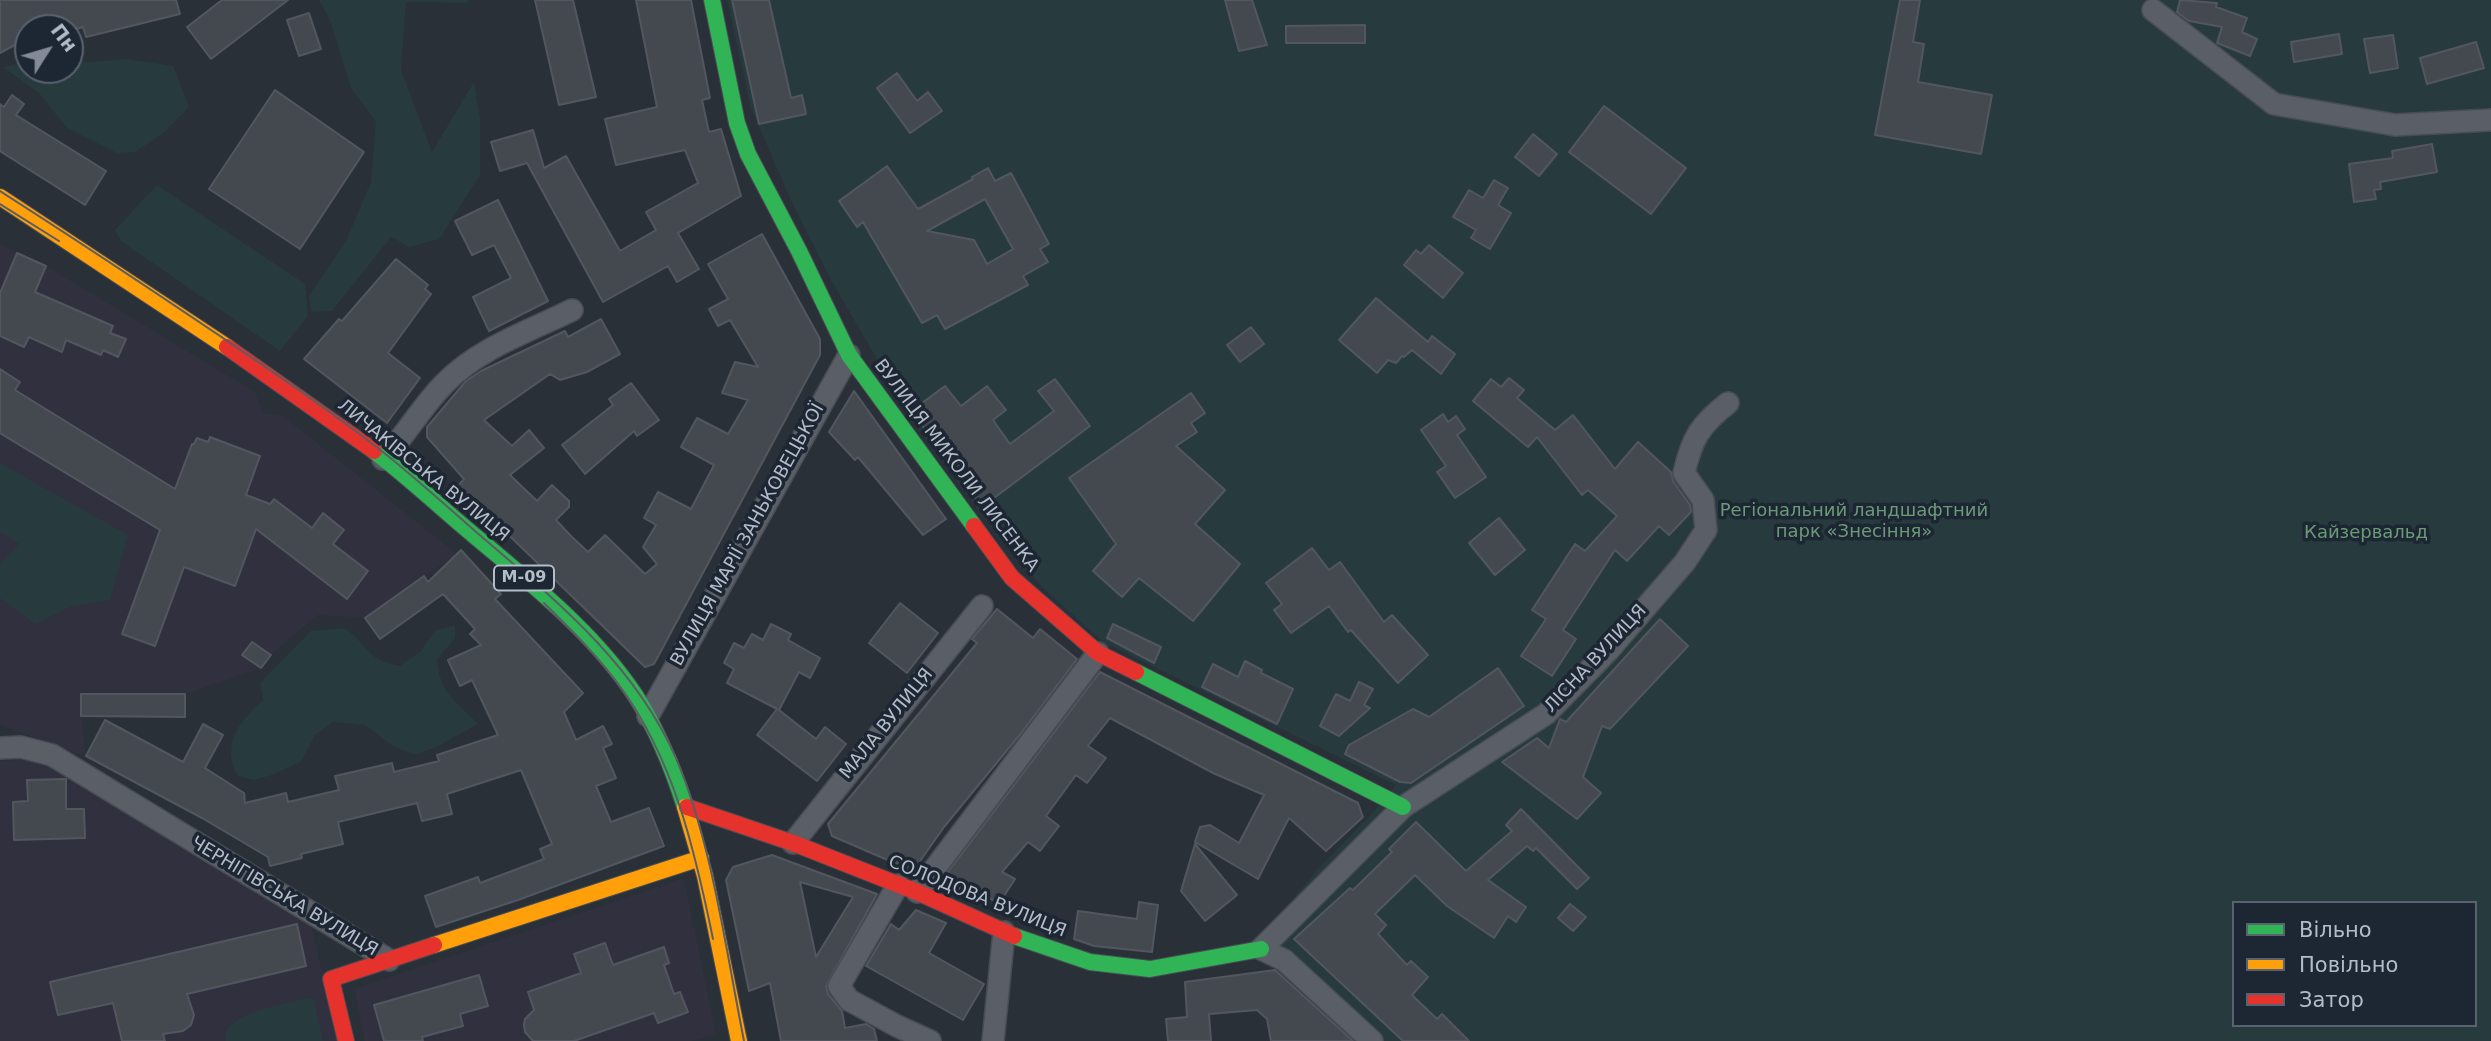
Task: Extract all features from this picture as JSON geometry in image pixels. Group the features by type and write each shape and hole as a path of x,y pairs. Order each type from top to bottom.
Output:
{"street":[{"name":"ВУЛИЦЯ МИКОЛИ ЛИСЕНКА","path":"712,0 737,123 748,154 849,355 1012,578 1098,653 1403,807"},
{"path":"2153,10 2274,104 2395,125 2491,120"},
{"name":"ЛИЧАКІВСЬКА ВУЛИЦЯ","path":"0,197 267,373 383,458 540,592 594,646 624,681 648,716 687,807 701,858 739,1041"},
{"path":"383,458 444,384 458,371 494,349 572,310"},
{"name":"ВУЛИЦЯ МАРІЇ ЗАНЬКОВЕЦЬКОЇ","path":"648,716 849,355"},
{"name":"ЛІСНА ВУЛИЦЯ","path":"1262,949 1403,807 1546,714 1609,650 1685,562 1706,530 1703,500 1684,472 1690,446 1703,424 1728,403"},
{"name":"МАЛА ВУЛИЦЯ","path":"793,843 982,606"},
{"path":"930,1041 849,1000 839,986 907,888 1098,653"},
{"name":"ЧЕРНІГІВСЬКА ВУЛИЦЯ","path":"0,748 20,747 52,755 389,960 701,858"},
{"name":"СОЛОДОВА ВУЛИЦЯ","path":"687,807 793,843 907,888 1004,932 1090,962 1150,969 1262,949"},
{"path":"993,1041 1004,932"},
{"path":"1262,949 1284,960 1372,1041"},
{"path":"346,1041 331,979 389,960"}],"shaded area":[{"path":"0,244 46,266 255,392 263,413 283,416 457,554 365,618 317,615 271,655 261,668 185,694 82,694 81,716 86,756 0,725"},
{"path":"35,759 112,802 311,923 338,1041 0,1041 0,761"},
{"path":"684,878 716,1035 691,1041 365,1041 354,989"}],"green space":[{"path":"319,0 471,0 466,3 406,2 401,70 432,152 474,82 480,119 480,175 439,239 410,247 391,237 332,311 311,312 309,296 346,241 371,182 376,122 351,88 330,20"},
{"name":"Регіональний ландшафтний парк «Знесіння»","path":"727,0 2491,0 2491,1041 1364,1041 1259,939 1317,870 1396,785 1103,642 1044,589 998,537 914,423 831,280 792,203 751,108"},
{"path":"127,59 173,66 189,107 162,134 135,152 117,153 67,128 39,93 27,84 84,84 84,62"},
{"path":"14,65 14,75 3,67"},
{"path":"157,185 305,284 308,316 280,351 121,241 115,230"},
{"path":"0,463 128,535 110,600 70,607 35,624 0,598 0,564 20,544 0,532"},
{"path":"455,625 455,638 437,660 439,672 451,697 478,724 415,755 393,746 365,725 333,722 315,735 301,762 254,780 238,776 233,765 232,744 240,725 263,700 260,683 311,631 344,628 373,656 400,666 420,652 435,631"},
{"path":"313,997 323,1041 226,1041 227,1031 245,1016"}],"building":[{"path":"0,0 176,0 180,14 86,37 84,14 14,14 14,46 0,53"},
{"path":"222,0 288,0 211,59 187,27"},
{"path":"535,0 573,0 596,97 559,105"},
{"path":"636,0 691,0 710,98 702,100 709,132 721,129 741,196 678,233 699,269 677,282 668,266 603,302 527,163 500,171 491,142 533,130 544,168 566,156 620,251 656,230 646,212 698,183 685,150 616,165 605,119 657,107"},
{"path":"732,0 769,0 791,98 802,95 806,114 759,124"},
{"path":"1225,0 1252,0 1267,45 1239,51"},
{"path":"1900,0 1920,0 1913,42 1924,44 1918,82 1992,95 1981,154 1875,135"},
{"path":"2180,0 2217,3 2216,7 2247,18 2242,32 2257,39 2250,56 2217,43 2222,27 2189,21 2177,12"},
{"path":"309,13 321,49 299,56 287,20"},
{"path":"1365,25 1365,43 1286,43 1286,26"},
{"path":"2339,34 2342,54 2294,62 2291,42"},
{"path":"2393,35 2398,68 2370,73 2364,39"},
{"path":"2476,42 2484,68 2427,84 2420,58"},
{"path":"897,73 917,101 928,92 942,111 910,133 877,88"},
{"path":"275,90 364,152 300,249 209,189"},
{"path":"12,95 24,104 16,115 106,171 85,205 0,151 0,104 4,107"},
{"path":"1604,106 1686,168 1651,214 1569,152"},
{"path":"1533,134 1557,154 1539,176 1515,157"},
{"path":"2432,144 2437,172 2380,182 2381,189 2374,190 2376,199 2354,202 2349,164 2393,158 2392,151"},
{"path":"887,166 918,209 988,168 995,181 1011,173 1049,244 1040,249 1048,262 1023,276 1028,285 945,329 937,315 922,323 863,222 857,227 839,201","holes":["985,199 1013,249 987,264 974,240 927,231"]},
{"path":"1494,180 1508,188 1498,205 1511,213 1490,249 1471,238 1476,230 1453,217 1469,190 1483,198"},
{"path":"498,200 548,301 489,331 473,297 511,278 494,245 472,255 455,221"},
{"path":"762,234 820,339 820,355 654,664 645,667 458,486 464,479 427,437 427,427 466,381 481,371 565,331 568,337 601,319 620,354 587,372 560,380 550,374 484,420 512,446 529,430 544,448 510,475 537,501 552,485 569,501 569,507 556,520 571,536 588,552 605,535 645,574 657,564 643,547 656,525 644,518 658,492 691,509 714,465 681,447 697,418 728,434 748,400 722,393 735,362 758,367 730,320 718,326 709,309 728,299 708,264"},
{"path":"1429,245 1463,273 1443,298 1404,265 1416,250 1421,254"},
{"path":"17,253 46,266 35,292 113,326 110,333 126,339 118,357 103,350 101,355 66,340 62,352 29,337 24,347 0,336 0,293"},
{"path":"396,259 428,285 425,289 431,294 388,353 420,378 387,423 304,359 339,319 342,321"},
{"path":"1376,298 1428,342 1432,336 1455,354 1441,374 1412,350 1396,363 1388,360 1377,373 1339,340"},
{"path":"1251,327 1264,344 1240,362 1227,345"},
{"path":"0,369 20,382 15,390 175,489 192,444 197,438 208,442 210,437 260,456 246,495 270,504 274,499 312,528 323,513 344,530 333,544 368,571 347,599 256,529 235,586 184,567 155,646 122,634 160,530 0,433"},
{"path":"1509,378 1524,390 1517,398 1555,430 1573,415 1615,469 1638,442 1671,472 1673,481 1690,505 1691,512 1669,535 1659,526 1627,561 1615,550 1563,630 1576,639 1552,676 1521,656 1546,619 1532,610 1575,544 1585,551 1617,516 1588,490 1582,495 1537,437 1528,447 1473,401 1491,379 1501,387"},
{"path":"1055,379 1090,426 982,507 911,411 945,386 961,406 987,386 1006,410 993,420 1010,444 1054,411 1038,391"},
{"path":"631,383 659,420 637,436 634,431 585,474 562,445 613,405 609,399"},
{"path":"854,391 946,519 923,535 858,457 855,460 829,432"},
{"path":"1191,393 1205,413 1191,423 1197,432 1176,446 1225,490 1195,524 1240,564 1193,621 1139,578 1122,597 1093,571 1116,544 1069,478"},
{"path":"1443,414 1448,422 1456,416 1465,429 1457,435 1486,477 1455,498 1437,472 1446,466 1421,430"},
{"path":"1499,518 1525,550 1495,575 1469,543"},
{"path":"1312,548 1329,570 1340,562 1384,622 1392,615 1428,655 1398,683 1351,630 1348,632 1329,606 1291,633 1274,610 1282,604 1266,583"},
{"path":"461,550 501,594 495,599 583,693 564,712 576,740 603,726 612,744 603,748 616,778 596,786 611,822 649,808 664,846 436,927 425,896 478,877 480,883 544,859 540,849 552,844 521,770 447,794 452,814 422,821 417,803 338,822 343,844 301,854 302,858 270,866 268,857 86,756 105,720 183,762 203,724 223,735 205,768 244,793 245,803 286,793 288,802 339,790 335,776 392,763 394,772 439,761 437,755 498,735 472,680 460,686 448,660 481,645 470,634 475,629 443,594 380,639 365,618 424,576 428,582"},
{"path":"900,603 938,633 907,673 869,643"},
{"path":"997,609 1033,638 1040,629 1077,659 1022,732 944,827 913,871 832,836 828,824 977,643 972,639"},
{"path":"1660,619 1688,646 1610,729 1602,726 1583,777 1601,793 1577,819 1502,762 1537,738 1549,748 1560,719 1566,722"},
{"path":"771,624 791,634 788,640 820,658 810,678 799,672 779,710 816,739 825,727 846,744 817,781 757,735 777,709 727,683 734,669 724,663 734,643 744,648 752,634 763,640"},
{"path":"1113,624 1161,647 1154,663 1107,638"},
{"path":"252,642 271,655 261,668 242,655"},
{"path":"1245,661 1262,670 1261,673 1293,689 1277,724 1202,687 1213,664 1238,677"},
{"path":"1498,668 1524,706 1411,783 1400,782 1345,754 1349,745 1413,709 1429,717"},
{"path":"1100,672 1358,803 1363,817 1326,851 1289,818 1258,879 1195,842 1200,827 1210,825 1239,843 1264,795 1213,773 1110,718 1088,746 1106,758 1087,783 1076,775 1046,816 1059,826 1040,851 1028,842 1002,872 1015,879 1000,902 953,887 948,872"},
{"path":"1359,682 1373,689 1364,705 1370,708 1339,736 1320,726 1336,694 1350,701"},
{"path":"81,694 185,694 185,717 81,716"},
{"path":"66,779 66,809 84,809 85,838 14,840 13,802 28,801 27,780"},
{"path":"1521,809 1589,878 1577,889 1536,848 1533,851 1527,846 1488,880 1526,907 1516,922 1508,916 1494,938 1447,906 1415,875 1375,914 1386,925 1378,934 1407,965 1411,961 1428,977 1412,995 1437,1019 1442,1014 1469,1041 1403,1041 1294,939 1350,888 1353,890 1392,852 1389,849 1416,822 1466,871 1512,831 1506,825"},
{"path":"1195,844 1237,895 1205,921 1181,891"},
{"path":"772,855 877,894 826,986 828,994 842,1011 845,1028 866,1024 874,1029 877,1041 781,1041 770,983 749,991 726,880 733,867","holes":["800,882 853,897 816,957"]},
{"path":"1139,902 1158,905 1152,952 1094,946 1074,939 1078,911 1137,919"},
{"path":"1570,904 1586,917 1573,931 1558,918"},
{"path":"916,910 946,923 929,953 984,984 963,1020 866,966 891,924 899,930"},
{"path":"297,924 306,966 187,994 194,1015 191,1025 183,1031 163,1034 165,1041 122,1041 113,1003 58,1015 50,982"},
{"path":"605,943 613,965 664,947 669,963 664,965 674,994 680,992 688,1012 658,1023 654,1013 574,1041 533,1041 525,1032 524,1025 525,1019 534,1010 528,992 581,973 574,954"},
{"path":"1275,970 1353,1041 1271,1041 1267,1019 1257,1010 1209,1014 1211,1041 1168,1041 1166,1019 1187,1017 1185,982"},
{"path":"479,975 488,1006 460,1014 463,1026 422,1037 423,1041 384,1041 374,1005"}],"tram line":[{"path":"0,191 223,338 368,440 539,586 617,664 659,724 689,791 717,897 744,1041"},
{"path":"0,204 59,241"},
{"path":"544,603 611,674 654,744 668,775 690,839 713,939"}],"traffic: fast":[{"path":"712,0 737,123 748,154 849,355 974,526"},
{"path":"374,451 541,592 601,651 635,695 650,722 670,764 685,807"},
{"path":"1136,672 1403,807"},
{"path":"1014,936 1090,962 1150,969 1261,949"}],"traffic: slow":[{"path":"0,197 227,347"},
{"path":"685,807 705,876 739,1041"},
{"path":"434,945 701,858"}],"traffic: jam":[{"path":"227,347 374,451"},
{"path":"974,526 1012,578 1098,653 1136,672"},
{"path":"687,807 793,843 917,892 1014,936"},
{"path":"346,1041 331,979 434,945"}],"park label":[{"name":"Кайзервальд","path":"2366,533"}]}
